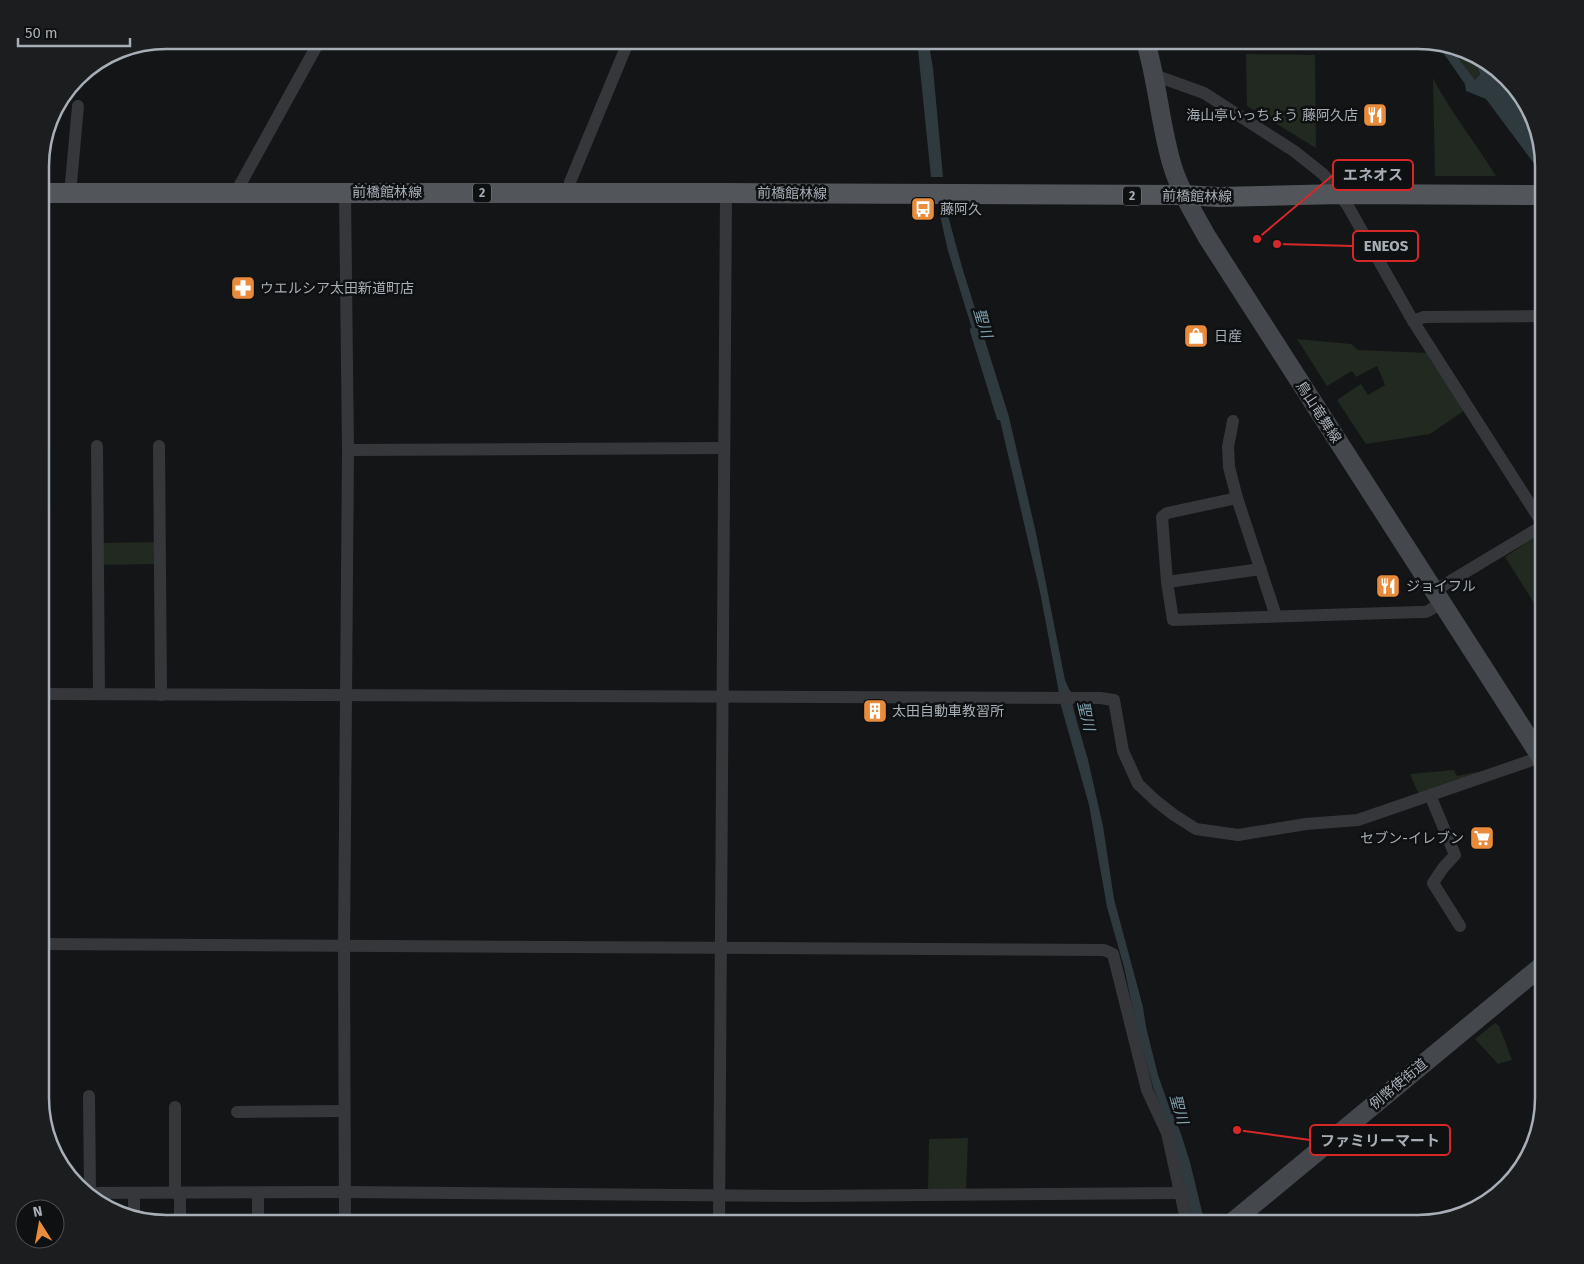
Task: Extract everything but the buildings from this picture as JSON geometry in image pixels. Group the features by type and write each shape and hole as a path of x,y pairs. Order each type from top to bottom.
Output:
{"main road":[{"name":"鳥山竜舞線","path":"1147,49 1170,155 1184,195 1213,246 1535,748"},
{"name":"前橋館林線","path":"49,193 726,192 1184,195 1218,197 1340,194 1535,195"},
{"name":"例幣使街道","path":"1241,1215 1535,971"}],"street":[{"path":"236,192 315,49"},
{"path":"569,193 570,182 624,49"},
{"path":"1154,74 1204,93 1264,131 1323,174 1340,194 1413,321 1535,511"},
{"path":"70,194 78,106"},
{"path":"345,1215 343,1110 348,450 346,192"},
{"path":"719,1215 726,192"},
{"path":"1413,321 1424,317 1535,316"},
{"path":"1233,421 1228,447 1228,459 1237,498 1276,616"},
{"path":"98,446 99,694"},
{"path":"159,446 162,694"},
{"path":"348,450 724,448"},
{"path":"1237,498 1162,516 1167,582 1173,620 1426,612 1438,597 1535,531"},
{"path":"1167,582 1261,569"},
{"path":"49,694 1100,698 1114,700 1123,751 1138,784 1168,811 1196,829 1238,835 1306,824 1358,820 1430,795 1535,762"},
{"path":"1430,795 1455,855 1433,883 1460,926"},
{"path":"49,944 1104,950 1113,954 1147,1090 1167,1134 1185,1215"},
{"path":"86,1184 89,1096"},
{"path":"175,1108 179,1215"},
{"path":"237,1112 343,1110"},
{"path":"97,1193 345,1192 719,1195 1181,1193"},
{"path":"134,1193 134,1211"},
{"path":"258,1193 258,1215"}],"shaded area":[{"path":"918,49 930,49 933,68 943,177 931,177"},
{"path":"1442,51 1456,56 1475,80 1480,74 1477,64 1496,78 1511,94 1520,107 1529,128 1533,143 1535,165 1486,99 1466,91 1465,84"},
{"path":"1246,54 1315,55 1316,148 1247,106"},
{"path":"1456,56 1476,64 1480,74 1475,80"},
{"path":"1433,78 1448,103 1496,176 1435,176"},
{"path":"939,211 947,212 962,267 1009,417 1036,533 1065,680 1072,693 1059,693 1040,592 999,416 948,251"},
{"path":"1297,339 1351,344 1358,350 1428,353 1428,356 1465,410 1430,434 1366,444 1337,400 1361,384 1368,395 1385,385 1377,366 1356,377 1352,371 1327,386"},
{"path":"1535,537 1535,605 1505,557"},
{"path":"160,542 160,564 98,565 98,543"},
{"path":"1072,700 1103,826 1114,899 1143,1007 1158,1075 1190,1162 1203,1215 1191,1215 1174,1140 1153,1087 1137,1029 1124,967 1107,907 1089,805 1060,702"},
{"path":"1454,770 1457,776 1477,772 1479,774 1419,795 1410,774"},
{"path":"1495,1023 1499,1026 1512,1060 1498,1064 1475,1039"},
{"path":"968,1138 966,1191 928,1192 929,1139"}],"waterway":[{"name":"聖川","path":"972,330 999,418"}],"place":[{"name":"海山亭いっちょう 藤阿久店","path":"1375,115"},
{"name":"藤阿久","path":"923,209"},
{"name":"エネオス","path":"1257,239"},
{"name":"ENEOS","path":"1277,244"},
{"name":"ウエルシア太田新道町店","path":"243,288"},
{"name":"日産","path":"1196,336"},
{"name":"ジョイフル","path":"1388,586"},
{"name":"太田自動車教習所","path":"875,711"},
{"name":"セブン-イレブン","path":"1482,838"},
{"name":"ファミリーマート","path":"1237,1130"}]}
